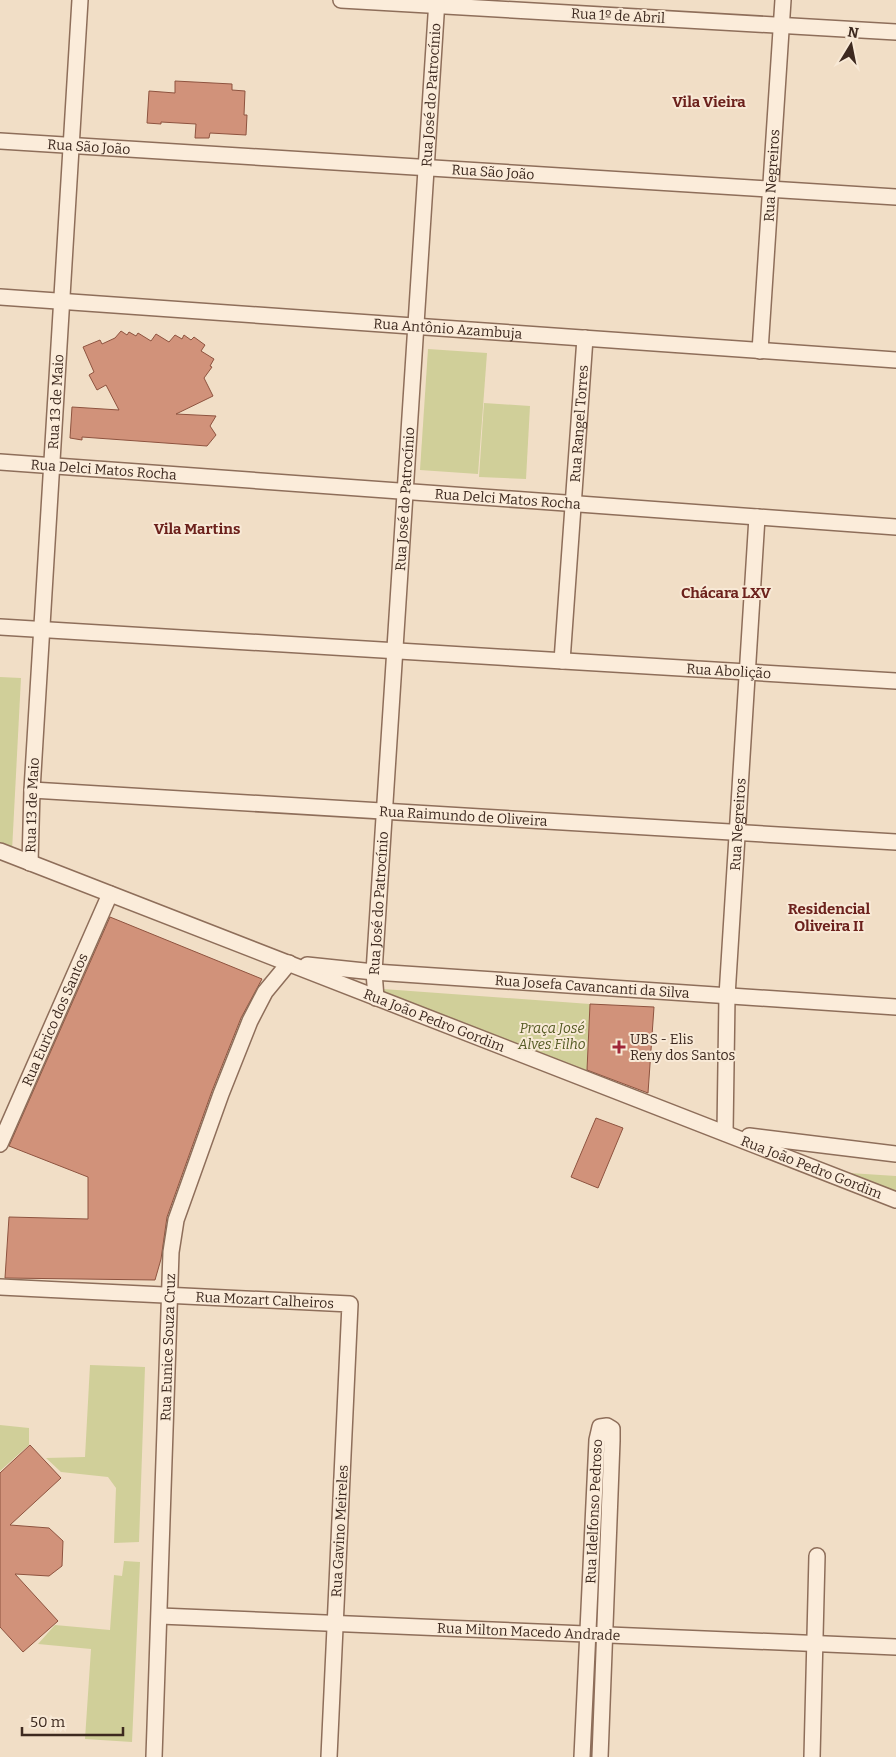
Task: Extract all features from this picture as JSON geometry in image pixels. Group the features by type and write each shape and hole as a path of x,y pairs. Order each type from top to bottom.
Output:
{"street":[{"name":"Rua 13 de Maio","path":"30,863 41,629 80,0"},
{"name":"Rua 1º de Abril","path":"340,0 437,3 896,32"},
{"name":"Rua Negreiros","path":"760,350 783,0"},
{"name":"Rua José do Patrocínio","path":"376,998 374,972 437,3"},
{"name":"Rua São João","path":"0,140 896,197"},
{"name":"Rua Antônio Azambuja","path":"0,297 896,360"},
{"name":"Rua Rangel Torres","path":"562,660 585,338"},
{"name":"Rua Delci Matos Rocha","path":"0,462 896,527"},
{"name":"Rua Negreiros","path":"725,1133 728,996 757,517"},
{"name":"Rua Abolição","path":"0,626 896,680"},
{"name":"Rua Raimundo de Oliveira","path":"32,790 896,842"},
{"name":"Rua João Pedro Gordim","path":"0,851 896,1200"},
{"name":"Rua Eurico dos Santos","path":"0,1144 110,894"},
{"name":"Rua Josefa Cavancanti da Silva","path":"288,963 374,972 896,1007"},
{"name":"Rua Eunice Souza Cruz","path":"154,1757 171,1252 178,1214 221,1094 250,1021 265,992 288,963"},
{"path":"725,1133 896,1154"},
{"name":"Rua Mozart Calheiros","path":"0,1287 350,1304"},
{"name":"Rua Gavino Meireles","path":"329,1757 350,1304"},
{"name":"Rua Idelfonso Pedroso","path":"582,1757 597,1440 600,1427 607,1426 612,1429 612,1441 600,1757"},
{"path":"812,1757 817,1556"},
{"name":"Rua Milton Macedo Andrade","path":"160,1616 896,1648"}],"green space":[{"path":"428,349 487,353 478,474 420,470"},
{"path":"484,403 530,406 526,479 479,477"},
{"path":"0,677 21,678 12,851 0,854"},
{"name":"Praça José Alves Filho","path":"383,989 590,1004 586,1087 381,1007"},
{"path":"834,1172 896,1176 896,1205 828,1183 826,1175"},
{"path":"90,1365 145,1367 139,1542 114,1543 116,1488 108,1477 61,1472 46,1458 85,1457"},
{"path":"0,1425 29,1428 29,1445 0,1471"},
{"path":"124,1561 140,1562 132,1742 85,1739 91,1649 38,1644 55,1625 110,1630 114,1575 122,1576"}],"building":[{"path":"175,81 232,84 232,90 245,91 244,115 247,115 246,135 210,133 209,138 195,138 196,124 147,123 149,91 175,93"},
{"path":"121,331 127,335 129,332 136,336 138,333 151,341 156,334 169,342 175,335 182,339 184,335 191,340 194,337 205,345 201,351 214,359 210,366 212,367 204,378 213,396 176,414 216,416 210,426 216,435 207,446 82,437 82,440 70,438 72,407 119,410 106,385 97,390 89,375 94,372 83,347 100,340 102,344 115,338"},
{"path":"110,917 262,979 241,1018 212,1091 167,1217 161,1259 155,1280 5,1278 9,1217 88,1219 88,1177 9,1146"},
{"name":"UBS - Elis Reny dos Santos","path":"590,1004 654,1007 648,1093 587,1070"},
{"path":"596,1118 623,1128 598,1188 571,1177"},
{"path":"30,1445 61,1478 10,1525 49,1528 63,1541 62,1566 49,1576 15,1574 58,1621 23,1652 0,1627 0,1473"}],"place":[{"name":"UBS - Elis Reny dos Santos","path":"619,1047"}],"district":[{"name":"Vila Vieira","path":"709,102"},
{"name":"Vila Martins","path":"197,529"},
{"name":"Chácara LXV","path":"726,593"},
{"name":"Residencial Oliveira II","path":"829,918"}]}
